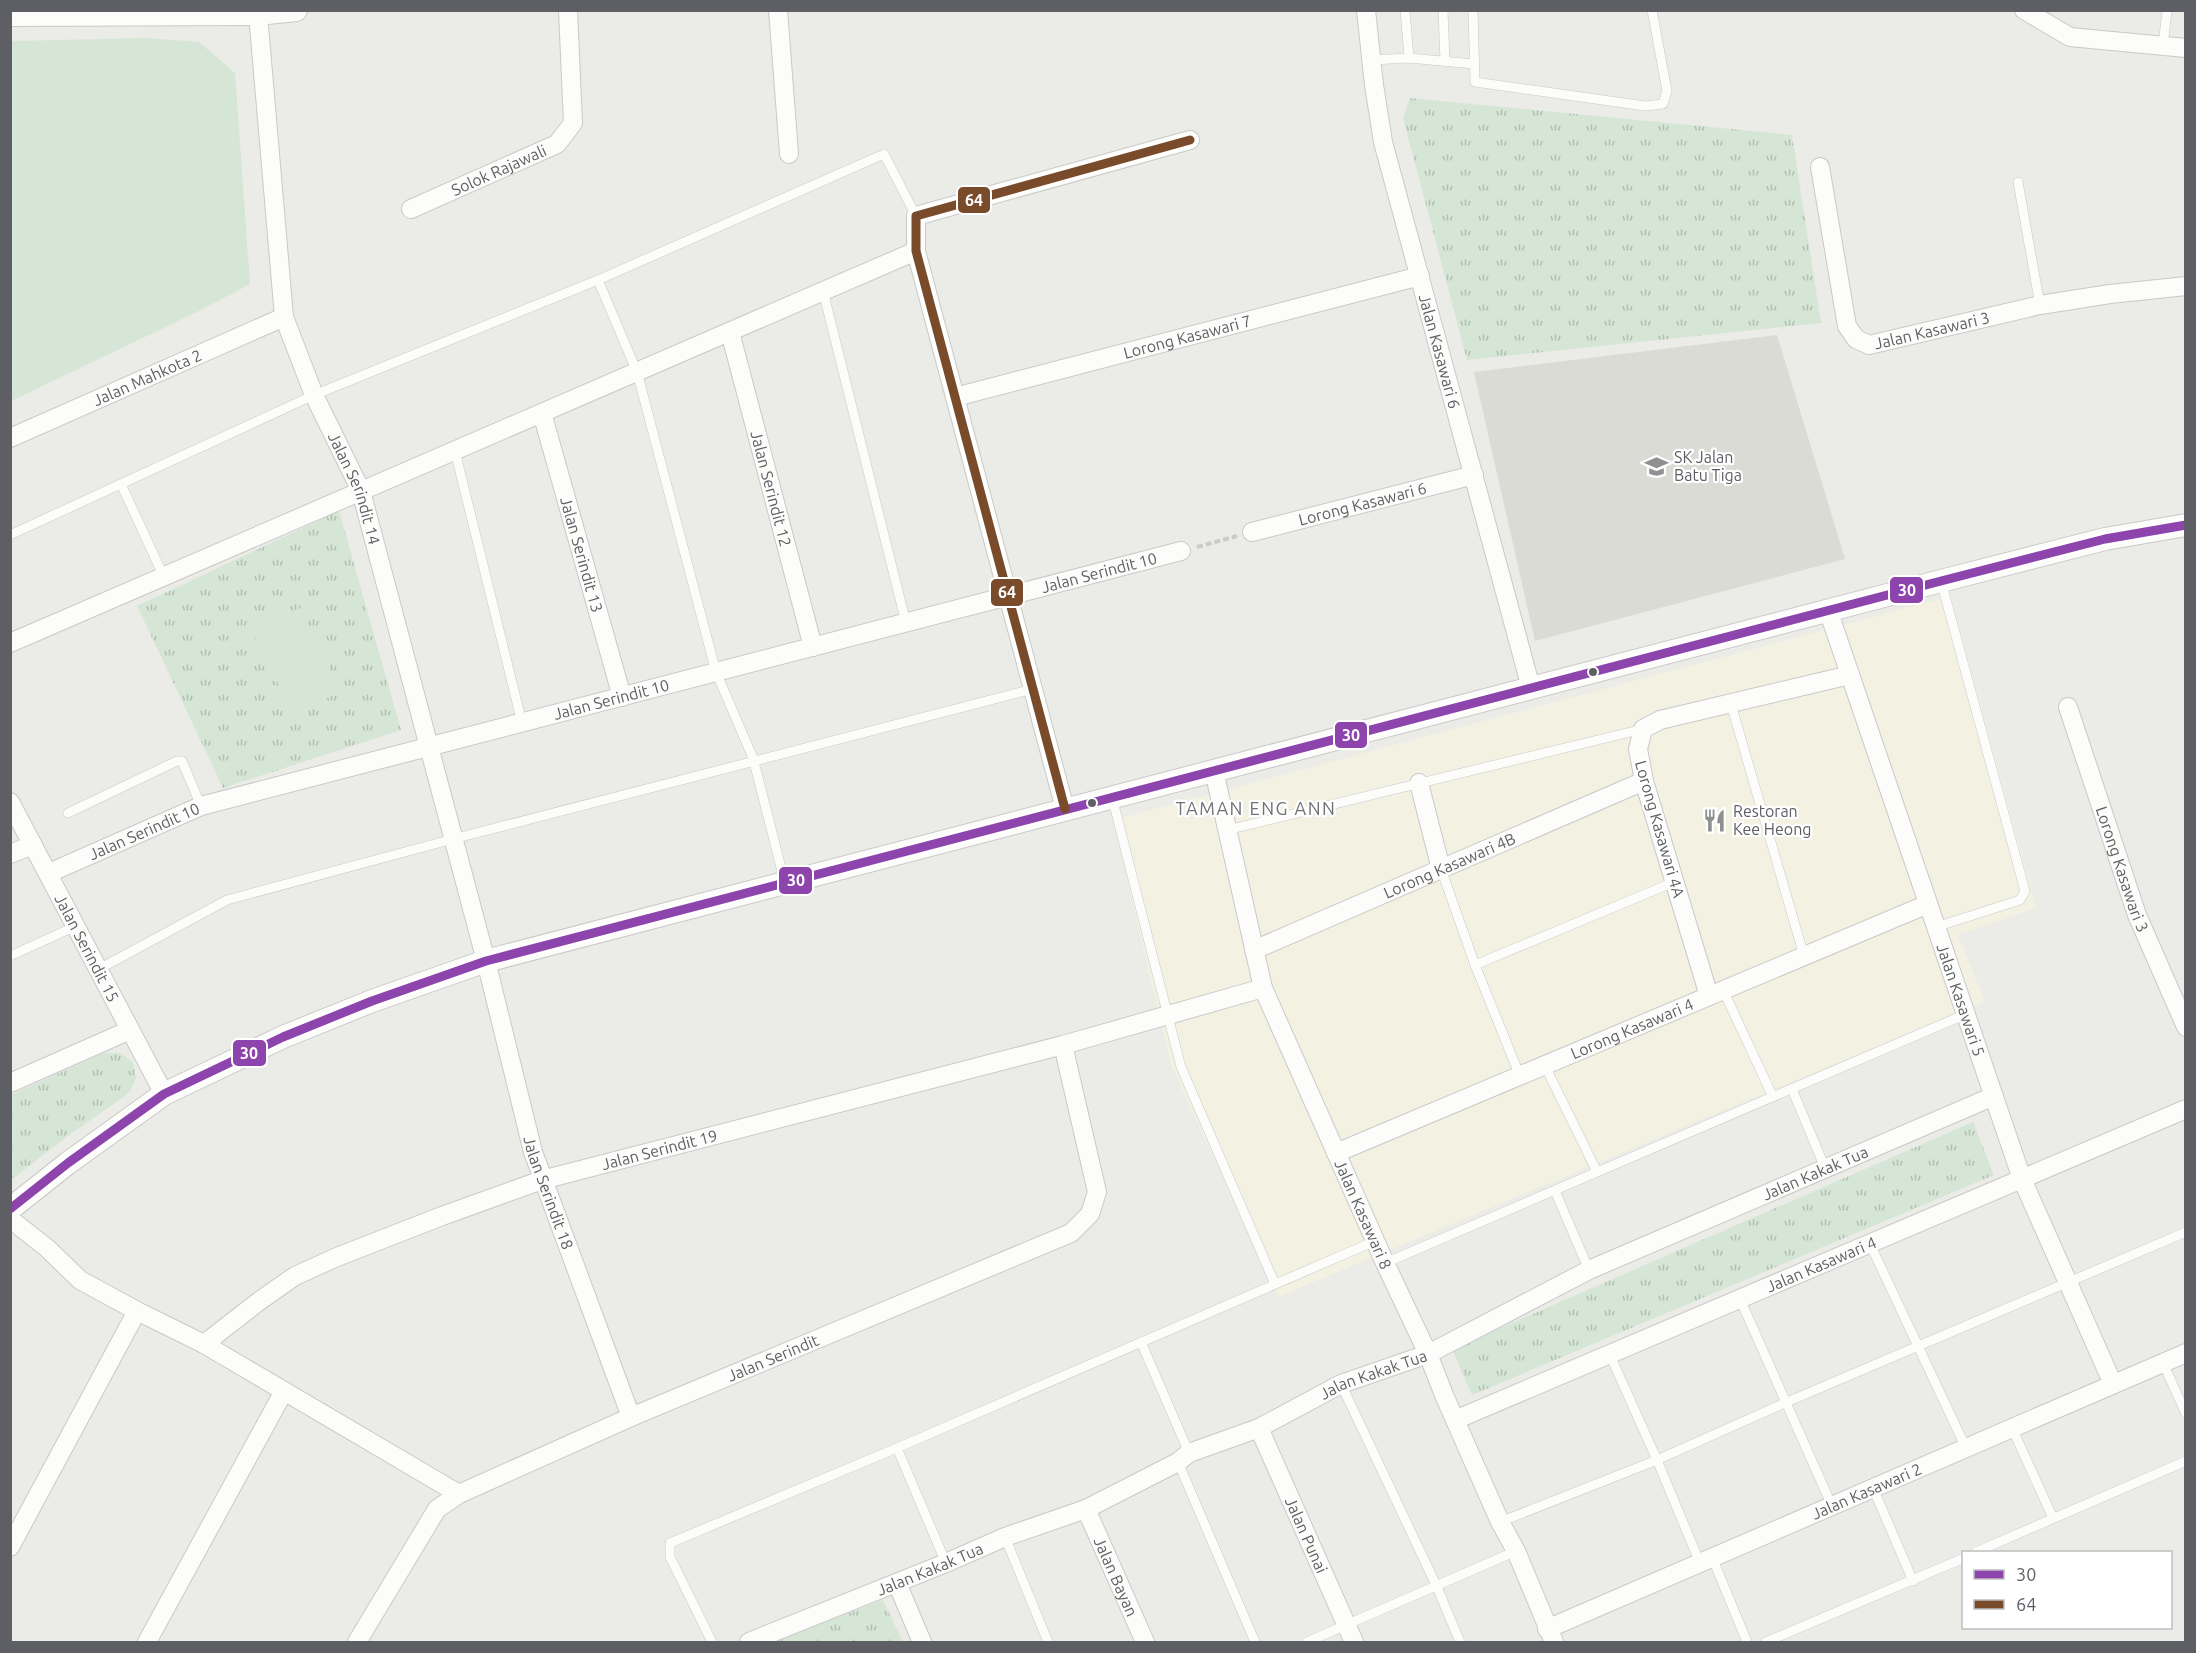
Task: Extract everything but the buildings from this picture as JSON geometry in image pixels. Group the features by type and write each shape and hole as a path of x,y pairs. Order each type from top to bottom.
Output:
{"street":[{"path":"10,15 296,10"},
{"name":"Solok Rajawali","path":"411,209 557,144 573,123 568,10"},
{"path":"778,10 789,154"},
{"name":"Jalan Kasawari 6","path":"1366,10 1383,142 1531,688"},
{"path":"2024,10 2070,37 2186,48"},
{"name":"Jalan Serindit 14","path":"258,12 284,317 314,395 361,491 486,961"},
{"path":"1065,809 916,251 916,216 1190,140"},
{"name":"Jalan Kasawari 3","path":"1820,168 1847,326 1856,339 1869,345 2040,305 2110,294 2186,286"},
{"path":"10,643 916,251"},
{"name":"Lorong Kasawari 7","path":"955,397 1420,276"},
{"name":"Jalan Mahkota 2","path":"10,438 284,317"},
{"name":"Jalan Serindit 12","path":"730,332 813,647"},
{"name":"Jalan Serindit 13","path":"542,413 622,697"},
{"name":"Lorong Kasawari 6","path":"1252,532 1474,475"},
{"path":"10,1209 68,1162 164,1094 283,1037 372,1000 486,961 1941,581 2105,539 2186,525"},
{"name":"Jalan Serindit 10","path":"48,873 201,806 1181,551"},
{"name":"Jalan Kasawari 5","path":"1828,610 2022,1179 2113,1384"},
{"path":"1643,729 1660,720 1850,675"},
{"name":"Lorong Kasawari 3","path":"2068,707 2137,915 2186,1028"},
{"name":"Lorong Kasawari 4A","path":"1643,729 1638,749 1644,781 1674,882 1716,993"},
{"name":"Jalan Kasawari 8","path":"1214,771 1263,988 1375,1241 1428,1354 1500,1522 1516,1551 1550,1636"},
{"name":"Lorong Kasawari 4B","path":"1254,950 1644,781"},
{"path":"1419,783 1441,869"},
{"name":"Jalan Serindit 15","path":"10,801 164,1094"},
{"path":"10,854 33,844"},
{"name":"Lorong Kasawari 4","path":"1336,1154 1928,904"},
{"name":"Jalan Serindit 18","path":"486,961 533,1152 631,1417"},
{"name":"Jalan Serindit 19","path":"204,1344 295,1276 432,1220 542,1180 1063,1045 1263,988"},
{"path":"10,1083 130,1030"},
{"name":"Jalan Serindit","path":"357,1642 436,1509 459,1494 631,1417 1071,1233 1090,1214 1097,1192 1063,1045"},
{"name":"Jalan Kakak Tua","path":"750,1642 1005,1537 1086,1509 1184,1458 1259,1428 1341,1384 1428,1354 1589,1270 1994,1096"},
{"name":"Jalan Kasawari 4","path":"1455,1420 2186,1109"},
{"path":"10,1219 47,1248 80,1280 204,1344 459,1494"},
{"path":"10,1547 137,1311"},
{"name":"Jalan Kasawari 2","path":"1550,1636 1706,1560 2186,1353"},
{"path":"147,1642 284,1391"},
{"name":"Jalan Punai","path":"1259,1428 1354,1642"},
{"name":"Jalan Bayan","path":"1086,1509 1145,1642"},
{"path":"897,1583 922,1642"}],"lane":[{"path":"1405,10 1409,58"},
{"path":"1443,10 1445,61"},
{"path":"1473,10 1475,82 1644,106 1663,104 1667,91 1652,10"},
{"path":"2163,46 2167,10"},
{"path":"1371,60 1409,58 1474,64"},
{"path":"10,534 314,395 598,280 884,154 916,216"},
{"path":"2018,182 2040,305"},
{"path":"598,280 637,372 716,672 754,761 785,883"},
{"path":"823,291 906,623"},
{"path":"455,451 522,723"},
{"path":"121,484 164,577"},
{"path":"1936,927 2020,900 2025,891 1941,581"},
{"path":"99,969 227,900 1033,689"},
{"path":"1731,704 1804,956"},
{"path":"1227,830 1643,729"},
{"path":"68,813 177,761 182,761 201,806"},
{"path":"1112,797 1180,1067 1275,1284"},
{"path":"1441,869 1475,965 1520,1076"},
{"path":"1475,965 1674,882"},
{"path":"10,956 76,926"},
{"path":"1716,993 1773,1097"},
{"path":"1385,1263 1965,1014"},
{"path":"1545,1066 1597,1173"},
{"path":"1792,1089 1826,1168"},
{"path":"1555,1191 1589,1270"},
{"path":"1500,1522 1657,1460 1787,1402 2186,1232"},
{"path":"712,1642 670,1557 670,1543 897,1448 1375,1241"},
{"path":"1870,1244 1966,1448"},
{"path":"1740,1299 1832,1506"},
{"path":"1141,1342 1255,1642"},
{"path":"1610,1354 1657,1460 1747,1642"},
{"path":"2163,1363 2186,1414"},
{"path":"1341,1384 1437,1587 1460,1642"},
{"path":"2012,1428 2053,1518"},
{"path":"897,1448 946,1563"},
{"path":"1978,1551 2186,1461"},
{"path":"1873,1488 1913,1581"},
{"path":"1005,1537 1048,1642"},
{"path":"1307,1642 1516,1551"},
{"path":"1766,1642 1962,1559"}],"path":[{"path":"1181,551 1252,532"}],"shaded area":[{"name":"SK Jalan Batu Tiga","path":"1777,335 1845,559 1535,641 1474,372"},
{"path":"1951,596 2036,908 1958,935 1985,1001 1278,1297 1171,1065 1113,820"}],"green space":[{"path":"147,38 199,42 235,73 250,284 197,312 11,401 11,41"},
{"path":"1410,98 1792,135 1821,323 1467,360 1403,118"},
{"path":"339,511 401,730 223,788 137,606"},
{"path":"299,608 341,691 294,715 252,632"},
{"path":"103,1053 120,1053 133,1062 136,1079 129,1093 11,1180 11,1095"},
{"path":"1973,1122 1994,1175 1472,1395 1452,1349"},
{"path":"883,1600 903,1642 772,1642"}],"transit line":[{"name":"64","path":"1065,809 916,251 916,216 1190,140"},
{"name":"30","path":"10,1209 68,1163 164,1094 283,1037 372,1001 486,961 1941,581 2105,539 2186,525"}],"place":[{"name":"SK Jalan Batu Tiga","path":"1656,466"},
{"name":"Restoran Kee Heong","path":"1715,820"}],"district":[{"name":"TAMAN ENG ANN","path":"1256,808"}]}
